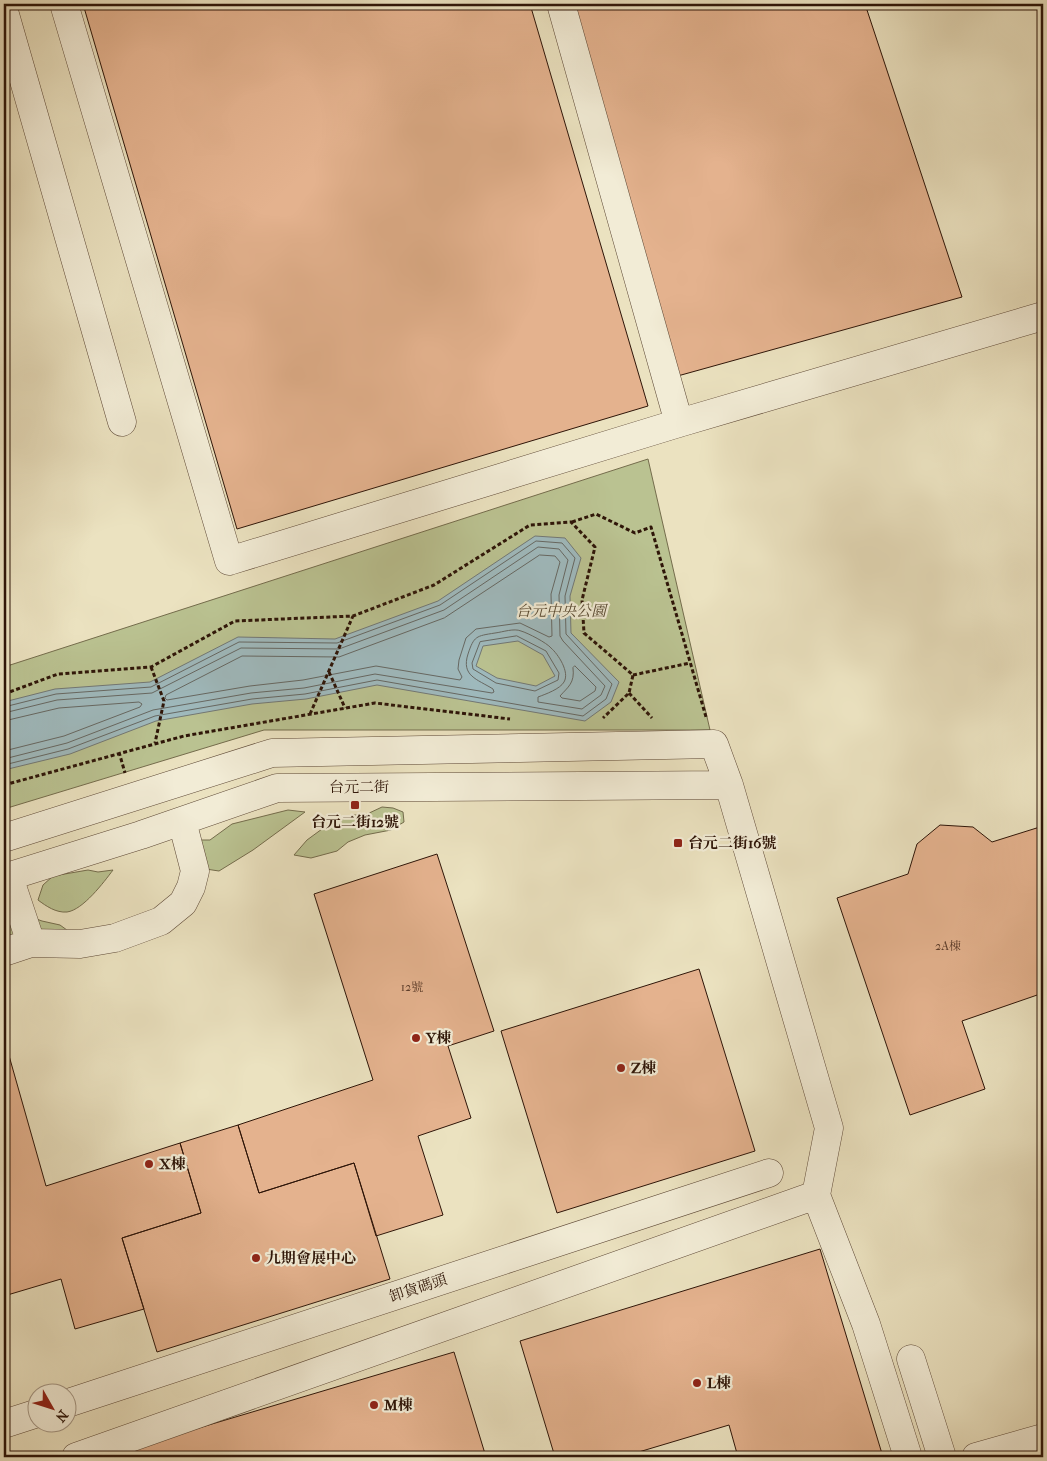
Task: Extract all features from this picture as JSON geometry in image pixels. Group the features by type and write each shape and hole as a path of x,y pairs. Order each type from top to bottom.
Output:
{"lane":[{"path":"64,4 229,561 679,423 1043,316"},
{"path":"561,4 679,423"},
{"path":"4,11 122,422"},
{"path":"4,838 272,753 714,744 729,784 829,1128 816,1195 866,1324 908,1457"},
{"name":"台元二街","path":"7,877 182,821 277,788 729,784"},
{"path":"4,952 31,943 80,944 114,938 160,921 183,902 191,887 195,871 182,821"},
{"path":"7,877 31,943"},
{"name":"卸貨碼頭","path":"78,1400 769,1173"},
{"path":"76,1457 816,1195"},
{"path":"911,1359 942,1457"},
{"path":"4,1424 28,1416"},
{"path":"976,1457 1043,1438"}],"path":[{"path":"4,694 58,674 151,666 235,621 353,616 434,585 530,525 572,522 596,514 635,533 651,527 714,744"},
{"path":"572,522 595,547 582,600 584,633 633,675"},
{"path":"310,714 353,616"},
{"path":"633,675 690,663"},
{"path":"151,666 164,702 154,743"},
{"path":"329,672 345,708"},
{"path":"597,724 629,692 633,675"},
{"path":"4,785 184,736 375,703 519,720"}],"green space":[{"name":"台元中央公園","path":"648,459 710,730 264,730 4,809 4,667"},
{"path":"382,807 393,808 403,812 404,822 391,830 365,835 348,842 337,851 311,858 294,855 307,840 322,829 352,815 365,815"},
{"path":"288,810 305,812 253,850 219,871 199,868 193,840 210,840 232,824"},
{"path":"88,870 98,872 113,870 93,895 80,906 63,912 51,909 38,900 43,885 53,876"},
{"path":"20,913 60,925 71,933 4,955 4,915"}],"water":[{"path":"535,536 565,538 581,558 570,596 571,633 619,682 611,702 585,721 377,685 306,699 252,704 156,721 70,754 4,770 4,702 55,689 150,682 238,637 335,639 438,601","holes":["518,641 543,655 555,676 536,686 497,678 476,666 483,646"]}],"building":[{"path":"83,4 530,4 648,406 237,529"},
{"path":"573,4 865,4 962,297 674,377"},
{"path":"940,825 973,827 992,842 1043,826 1043,993 962,1021 985,1089 910,1115 837,898 908,874 917,844"},
{"name":"Y棟","path":"437,854 494,1031 448,1046 471,1118 418,1136 443,1215 376,1236 354,1163 259,1193 238,1125 373,1080 314,894"},
{"name":"Z棟","path":"699,969 755,1151 557,1213 501,1031"},
{"name":"X棟","path":"4,1038 46,1186 180,1143 201,1213 122,1238 144,1309 75,1329 61,1279 4,1296"},
{"name":"九期會展中心","path":"238,1125 259,1193 354,1163 390,1279 157,1352 122,1238 201,1213 180,1143"},
{"name":"L棟","path":"820,1249 883,1457 738,1457 729,1425 622,1457 555,1457 520,1341"},
{"name":"M棟","path":"454,1352 486,1457 101,1457"}],"place":[{"name":"台元二街12號","path":"355,805"},
{"name":"台元二街16號","path":"678,843"},
{"name":"Y棟","path":"416,1038"},
{"name":"Z棟","path":"621,1068"},
{"name":"X棟","path":"149,1164"},
{"name":"九期會展中心","path":"256,1258"},
{"name":"L棟","path":"697,1383"},
{"name":"M棟","path":"374,1405"}]}
